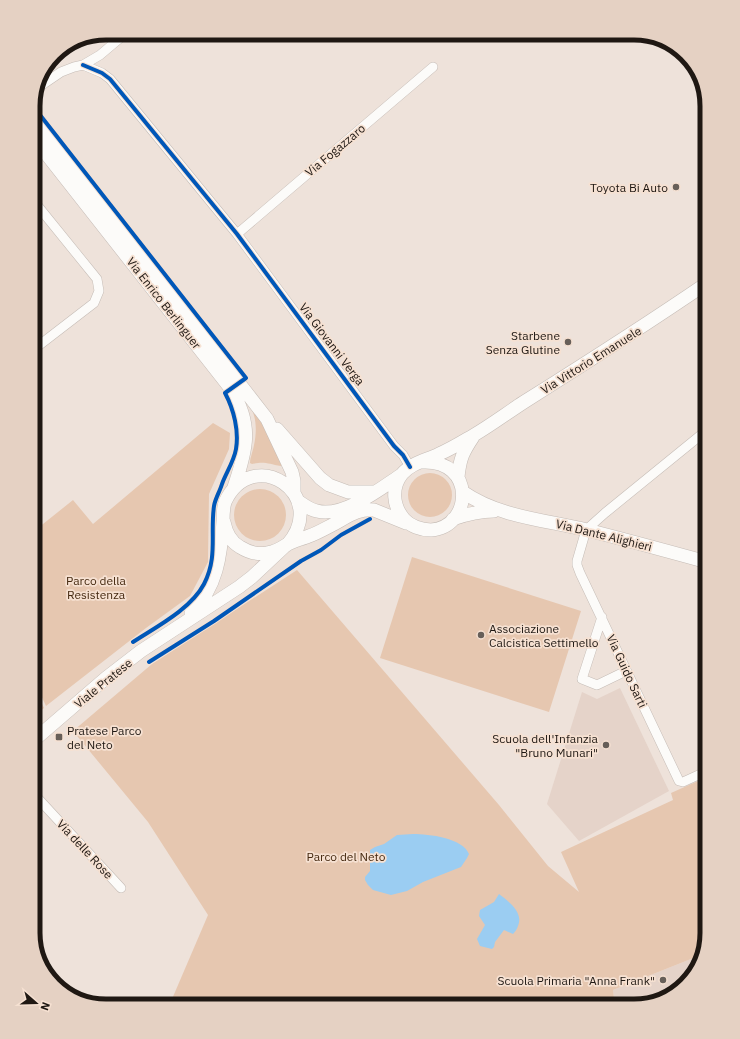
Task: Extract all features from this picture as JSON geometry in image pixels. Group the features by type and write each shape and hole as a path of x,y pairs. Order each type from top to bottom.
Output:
{"main road":[{"name":"Via Enrico Berlinguer","path":"40,127 267,419 320,478 329,485 348,492 375,492"},
{"name":"Via Enrico Berlinguer","path":"40,146 236,397 244,416 246,425 246,441 234,487"},
{"name":"Via Vittorio Emanuele","path":"411,468 475,435 640,329 700,288"},
{"name":"Via Enrico Berlinguer","path":"267,419 292,472 296,497"},
{"name":"Via Vittorio Emanuele","path":"463,492 458,477 460,462 463,451 475,435"},
{"path":"458,477 443,464 433,461 411,468 396,484 394,494 396,504 400,514 406,521 415,527 431,530 439,528 453,519 459,511 463,492"},
{"name":"Viale Pratese","path":"175,628 199,604 215,577 218,567 224,502 234,487 240,482 254,476 270,476 284,482 296,497 316,511 330,512 348,507 375,492 411,468"},
{"name":"Via Dante Alighieri","path":"463,492 484,505 500,511 586,530 700,560"},
{"name":"Viale Pratese","path":"40,735 106,678 141,651 238,587 285,546 293,538 300,524 300,508 296,497"},
{"name":"Viale Pratese","path":"223,521 231,539 238,546 246,551 265,554 275,552 357,512 368,509 380,511 415,527"},
{"name":"Via Dante Alighieri","path":"453,519 480,511 500,511"}],"street":[{"path":"44,83 61,72 83,65 100,55 118,40"},
{"name":"Via Giovanni Verga","path":"83,65 102,73 110,79 237,234 394,446 403,454 411,468"},
{"name":"Via Fogazzaro","path":"237,234 433,67"},
{"path":"40,209 97,279 99,290 94,303 40,345"},
{"path":"586,530 700,436"},
{"name":"Via Guido Sarti","path":"586,530 577,561 578,566 626,671 679,781 684,782 700,774"},
{"path":"602,617 582,679 597,685 626,671"},
{"name":"Via delle Rose","path":"40,800 122,888"}],"shaded area":[{"name":"Scuola dell'Infanzia \"Bruno Munari\"","path":"620,688 669,791 579,841 547,804 582,692 597,699"},
{"name":"Scuola Primaria \"Anna Frank\"","path":"695,957 681,980 659,994 643,998 614,999 613,990"}],"green space":[{"path":"254,407 282,464 281,466 263,463 250,463 256,432 252,410"},
{"name":"Parco della Resistenza","path":"213,423 230,433 229,449 209,494 208,562 190,596 146,628 46,706 40,693 40,526 73,500 93,524"},
{"path":"426,473 434,473 439,474 446,479 451,486 451,504 446,511 439,516 426,517 418,514 411,507 408,499 408,491 411,483 418,476"},
{"path":"255,489 265,489 279,496 286,510 286,520 279,534 265,541 255,541 245,537 238,530 234,520 234,510 238,500 245,493"},
{"name":"Associazione Calcistica Settimello","path":"412,557 581,611 549,712 380,658"},
{"name":"Parco del Neto","path":"297,570 499,805 548,866 579,892 561,852 673,800 671,793 700,780 700,933 698,950 695,957 613,990 614,999 172,999 208,915 148,822 73,731 152,664"},
{"path":"40,700 44,708 40,711"}],"water":[{"path":"413,834 445,838 460,844 469,854 461,867 423,882 407,891 391,895 373,890 365,880 365,877 370,871 370,850 384,844 397,835"},
{"path":"499,894 514,907 519,916 519,921 513,934 504,930 495,942 492,949 480,946 477,939 485,925 479,916 480,910 494,902"}],"cycle path":[{"path":"83,65 102,73 110,79 237,234 394,446 403,455 410,467"},
{"path":"40,115 246,378 225,393 231,406 235,421 237,442 234,458 215,503 211,564 204,584 191,602 162,624 133,642"},
{"path":"149,662 214,621 301,561 321,550 341,535 370,519"}],"place":[{"name":"Toyota Bi Auto","path":"676,187"},
{"name":"Starbene Senza Glutine","path":"568,342"},
{"name":"Associazione Calcistica Settimello","path":"481,635"},
{"name":"Pratese Parco del Neto","path":"59,737"},
{"name":"Scuola dell'Infanzia \"Bruno Munari\"","path":"606,745"},
{"name":"Scuola Primaria \"Anna Frank\"","path":"663,980"}]}
